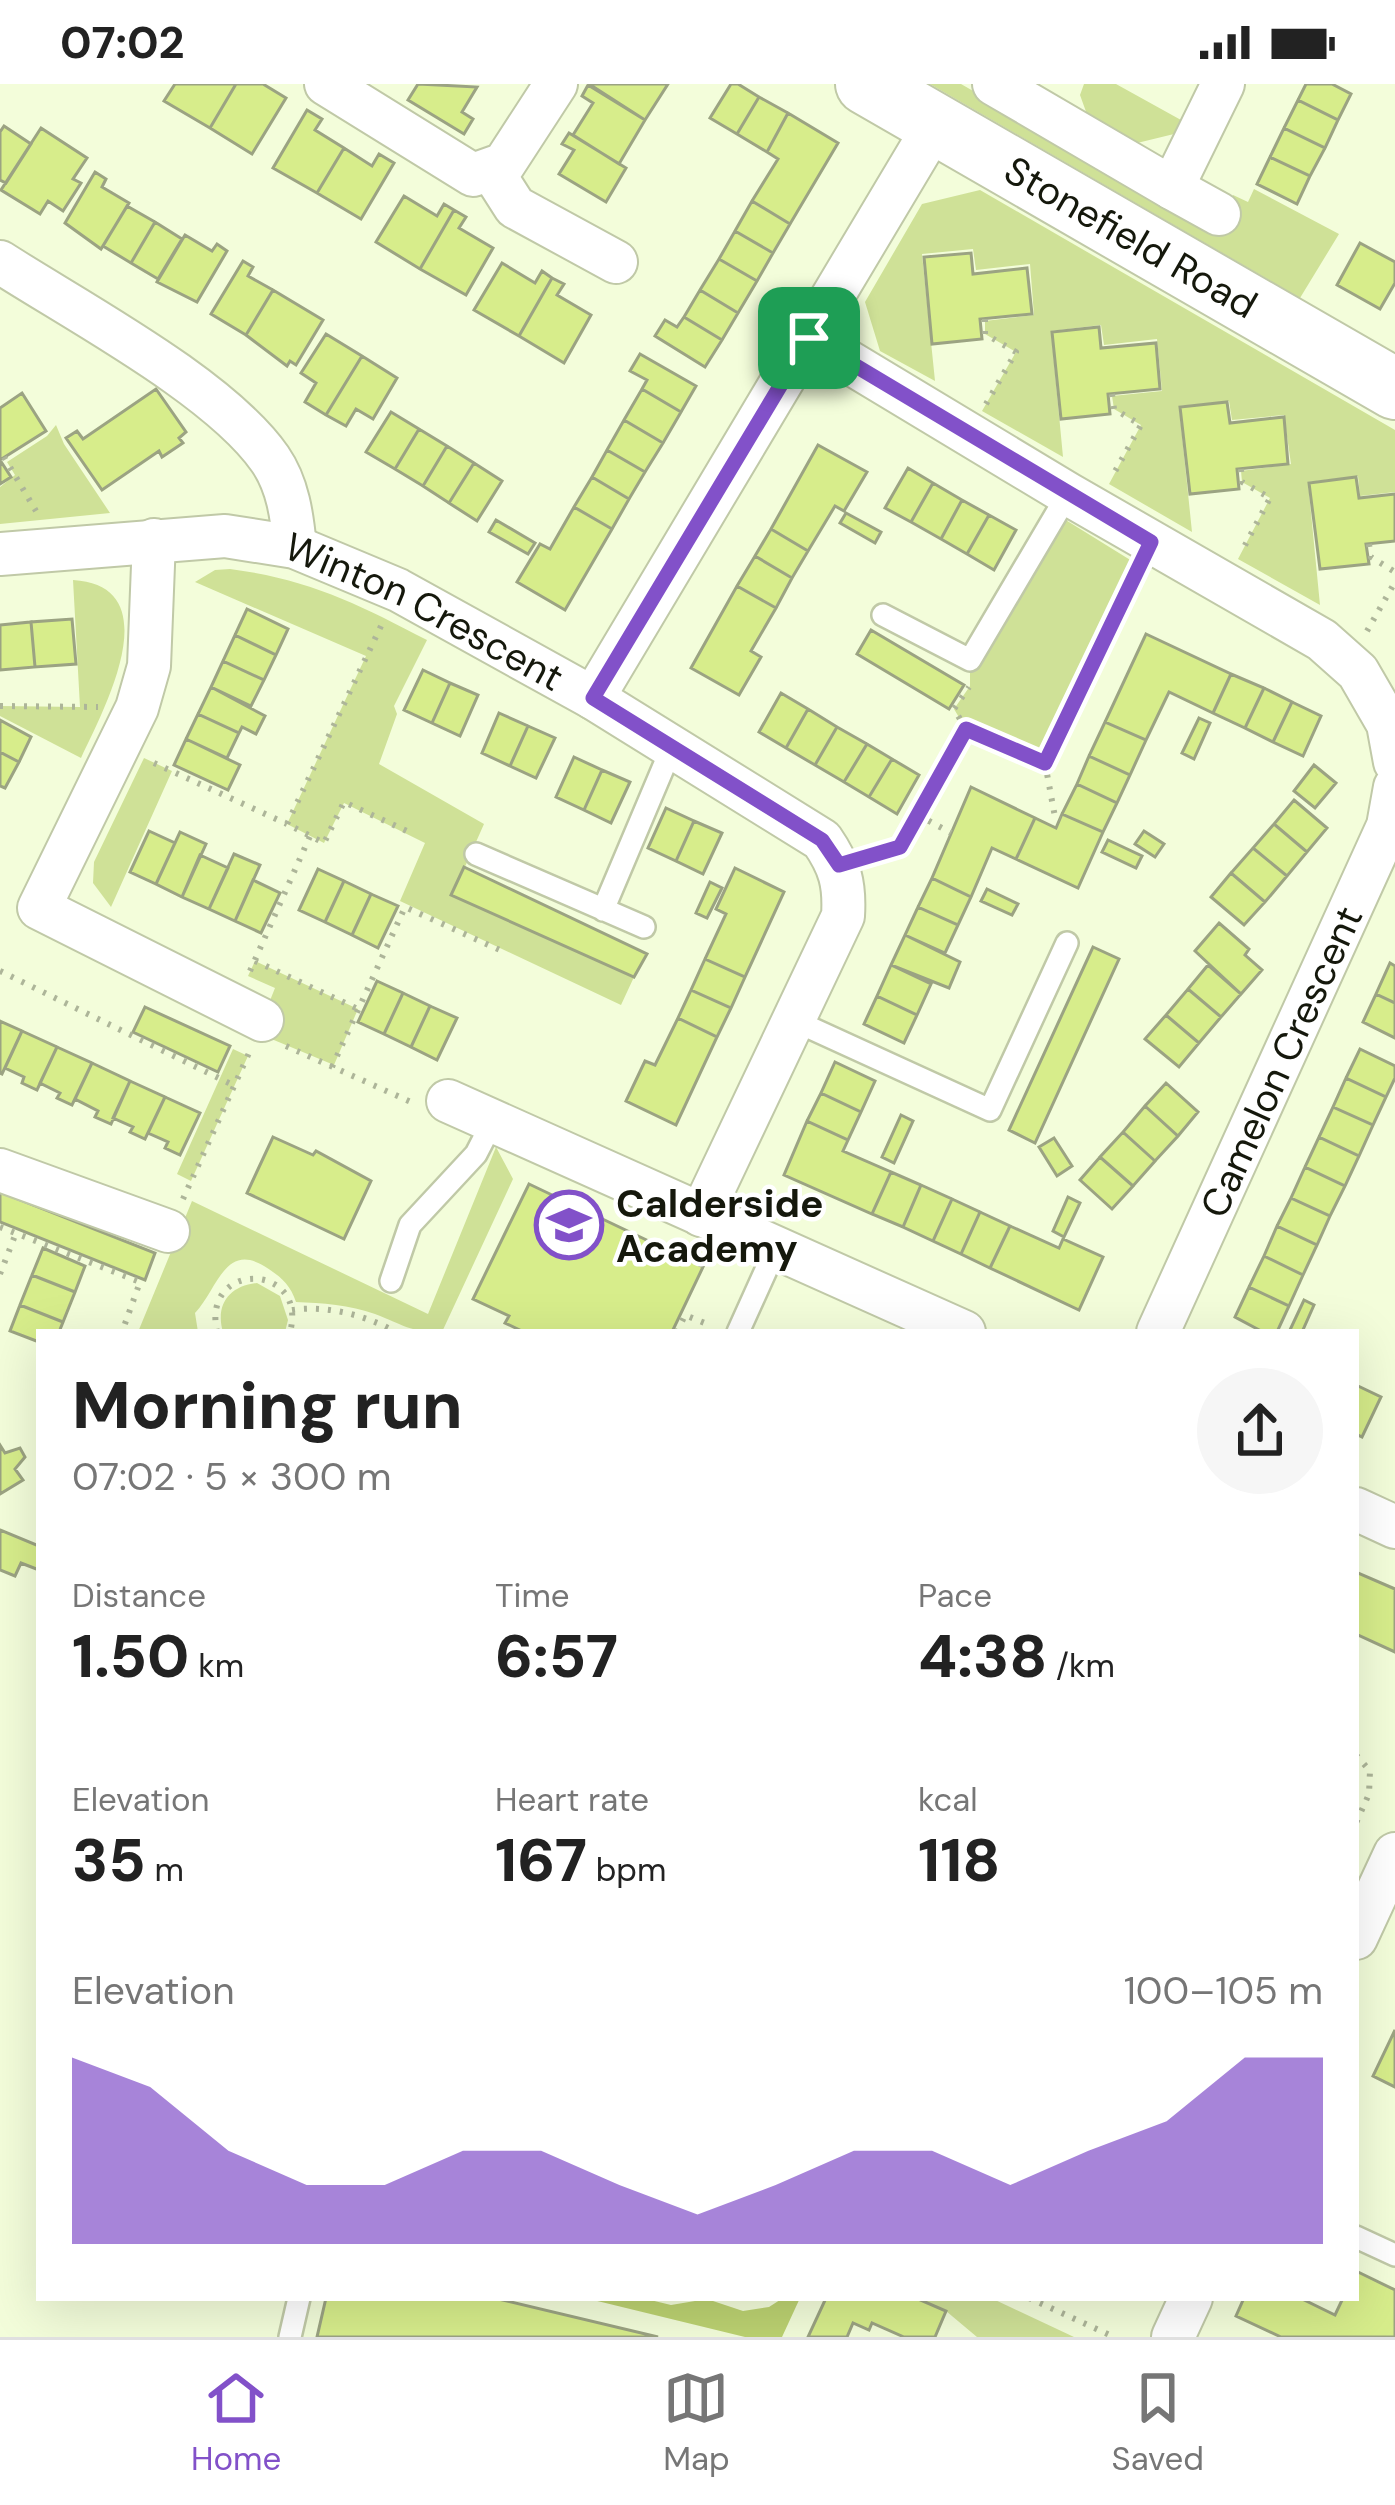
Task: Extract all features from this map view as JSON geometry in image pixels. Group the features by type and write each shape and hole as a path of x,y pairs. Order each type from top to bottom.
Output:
{"street":[{"path":"336,86 473,175 504,164 556,84"},
{"name":"Stonefield Road","path":"866,84 1395,389"},
{"path":"994,84 1219,214"},
{"path":"1172,188 1223,84"},
{"path":"593,698 935,125"},
{"path":"493,171 515,207 616,262"},
{"path":"0,262 188,382 230,417 269,458 282,483 291,508 295,547"},
{"path":"809,338 1322,640 1358,672 1388,724 1395,762"},
{"name":"Winton Crescent","path":"0,554 225,536 295,547 398,590 593,698 822,840 839,865"},
{"path":"154,540 149,666 137,708 39,908 260,1027"},
{"name":"Camelon Crescent","path":"1159,1329 1388,826 1395,787"},
{"path":"701,1215 843,916 839,865"},
{"path":"448,1101 957,1329"},
{"path":"0,1170 168,1231"},
{"path":"1359,1510 1395,1527"},
{"path":"1359,1934 1385,1898 1395,1854"},
{"path":"1173,2337 1190,2301"}],"lane":[{"path":"883,615 970,660 1081,502"},
{"path":"604,910 672,747"},
{"path":"476,854 644,927"},
{"path":"793,1020 990,1109 1067,943"},
{"path":"391,1281 410,1225 476,1154 493,1121"},
{"path":"739,1329 776,1248"},
{"path":"1359,2238 1395,2255"},
{"path":"290,2337 298,2301"}],"path":[{"path":"969,434 1016,352 985,334 985,319"},
{"path":"1081,502 1141,425 1114,409 1112,394"},
{"path":"4,458 42,520 45,550"},
{"path":"1225,584 1270,498 1242,482 1240,469"},
{"path":"1060,819 1055,817 1045,763 1151,542"},
{"path":"1369,544 1371,557 1395,572"},
{"path":"1361,641 1395,582"},
{"path":"287,824 398,590"},
{"path":"970,660 970,686 954,709 966,729 1045,763"},
{"path":"0,706 137,708"},
{"path":"839,865 900,847 966,729"},
{"path":"118,747 324,843 344,802 409,832"},
{"path":"918,815 951,833"},
{"path":"168,1231 275,988 248,976 310,836"},
{"path":"332,1067 405,907 502,951"},
{"path":"255,961 358,1009"},
{"path":"0,971 235,1086"},
{"path":"260,1027 332,1067 424,1108 448,1101"},
{"path":"0,1227 140,1282 123,1329"},
{"path":"0,1274 16,1233"},
{"path":"217,1329 214,1313 219,1298 243,1279 273,1282 284,1292 292,1310 290,1329"},
{"path":"292,1310 331,1310 389,1329"},
{"path":"1359,1758 1370,1771 1371,1783 1359,1815"},
{"path":"1036,2301 1114,2337"}],"green space":[{"path":"930,84 961,84 1215,230 1233,195 1248,202 1254,189 1339,234 1300,298"},
{"path":"1084,84 1116,84 1181,120 1174,134 1133,144 1089,120 1080,95"},
{"path":"980,190 1395,430 1395,492 1360,496 1358,476 1308,482 1320,605 1238,559 1270,498 1242,482 1241,471 1291,464 1284,415 1232,420 1229,401 1179,406 1192,532 1109,484 1141,425 1114,409 1112,396 1162,391 1157,339 1104,345 1101,325 1051,331 1063,457 982,411 1016,352 985,334 985,321 1034,315 1030,264 976,270 973,249 922,254 935,381 880,351 865,302 922,204"},
{"path":"56,425 110,513 0,524 0,487 15,475 7,462"},
{"path":"1056,514 1140,566 1045,763 966,729 954,709 970,686 970,660"},
{"path":"215,570 284,579 332,595 427,640 394,706 397,714 379,764 484,824 452,896 634,977 621,1005 400,901 425,843 344,803 324,843 287,824 366,656 195,582"},
{"path":"73,580 102,587 119,604 124,627 114,683 81,758 0,716 0,706 80,707"},
{"path":"144,758 172,771 111,907 93,883 94,862"},
{"path":"255,961 358,1009 334,1065 257,1033 275,988 248,976"},
{"path":"233,1049 248,1056 191,1181 177,1174"},
{"path":"496,1147 513,1179 443,1329 414,1329 356,1308 296,1302 275,1273 251,1260 240,1260 223,1272 195,1313 198,1329 139,1329 192,1201 428,1314"},
{"path":"257,1283 280,1296 288,1320 286,1329 222,1329 223,1305 239,1288"},
{"path":"597,2301 671,2305 713,2301 743,2311 799,2301 782,2337 745,2337"},
{"path":"923,2301 997,2301 1074,2337 977,2337 946,2311"}],"building":[{"path":"175,84 236,84 210,128 164,101"},
{"path":"236,84 263,84 286,98 252,154 210,128"},
{"path":"418,84 477,87 462,112 473,119 464,134 408,100"},
{"path":"589,84 668,84 645,120"},
{"path":"731,84 759,97 737,134 710,118"},
{"path":"1306,84 1332,84 1351,94 1338,120 1298,100"},
{"path":"588,85 645,120 619,164 573,135 593,103 582,96"},
{"path":"759,97 788,113 767,152 737,134"},
{"path":"1298,100 1338,120 1325,148 1284,128"},
{"path":"307,110 322,119 315,130 344,148 317,193 273,168"},
{"path":"788,113 838,143 790,224 752,201 778,159 767,152"},
{"path":"4,126 31,144 6,183 0,180"},
{"path":"41,128 87,158 73,179 81,183 63,211 48,201 40,214 1,190"},
{"path":"1284,128 1325,148 1310,176 1270,157"},
{"path":"569,133 626,168 606,202 559,174 574,150 562,144"},
{"path":"344,148 372,166 379,154 394,163 361,219 317,193"},
{"path":"1270,157 1310,176 1297,204 1257,184"},
{"path":"95,172 106,179 102,187 129,203 101,249 65,223"},
{"path":"404,196 437,216 444,204 454,210 420,269 376,242"},
{"path":"752,201 790,224 773,253 735,231"},
{"path":"127,206 155,222 131,263 103,246"},
{"path":"454,210 466,217 459,228 493,248 466,295 420,269"},
{"path":"155,222 182,239 158,279 131,263"},
{"path":"735,231 773,253 757,281 719,259"},
{"path":"185,235 212,251 217,244 227,251 197,302 157,282"},
{"path":"1360,243 1395,262 1395,283 1380,309 1337,285"},
{"path":"971,253 973,274 1027,268 1032,314 980,319 982,339 932,344 924,257"},
{"path":"719,259 757,281 738,313 700,290"},
{"path":"243,261 253,267 248,276 273,290 246,335 211,314"},
{"path":"502,263 535,283 542,271 552,278 519,336 474,310"},
{"path":"552,278 564,284 557,295 591,315 564,363 519,336"},
{"path":"273,290 323,320 296,365 290,361 287,366 246,335"},
{"path":"700,290 738,313 722,340 684,317"},
{"path":"684,317 722,340 705,367 655,336 665,320 677,327"},
{"path":"1099,327 1101,348 1156,343 1160,389 1108,394 1110,414 1061,419 1052,332"},
{"path":"326,334 362,356 326,415 305,402 316,383 301,373"},
{"path":"640,354 696,386 681,412 642,389 647,380 630,371"},
{"path":"362,356 397,378 373,419 356,409 346,426 326,415"},
{"path":"156,389 186,432 179,438 183,443 162,457 159,451 102,490 66,438 77,431 83,439"},
{"path":"642,389 681,412 663,443 624,420"},
{"path":"22,393 46,431 0,460 0,408"},
{"path":"1227,402 1230,423 1284,417 1288,464 1237,469 1239,489 1190,494 1180,407"},
{"path":"391,412 419,429 395,469 366,452"},
{"path":"624,420 663,443 645,472 607,450"},
{"path":"419,429 447,446 423,486 395,469"},
{"path":"818,445 867,472 844,511 835,506 808,551 771,529"},
{"path":"447,446 474,463 449,503 423,486"},
{"path":"607,450 645,472 629,499 592,477"},
{"path":"0,460 11,477 0,484"},
{"path":"474,463 502,481 477,521 449,503"},
{"path":"908,468 933,483 911,522 885,508"},
{"path":"592,477 629,499 612,529 574,507"},
{"path":"1356,477 1359,498 1395,494 1395,541 1366,544 1369,564 1320,569 1309,483"},
{"path":"933,483 962,500 941,539 911,522"},
{"path":"962,500 989,515 967,554 941,539"},
{"path":"574,507 612,529 565,610 517,582 540,544 550,549"},
{"path":"846,513 881,532 875,543 840,523"},
{"path":"989,515 1016,530 994,570 967,554"},
{"path":"496,520 535,543 528,554 489,532"},
{"path":"771,529 808,551 792,578 755,556"},
{"path":"755,556 792,578 776,608 737,586"},
{"path":"737,586 776,608 751,651 761,657 739,695 691,668"},
{"path":"247,609 288,629 276,655 235,635"},
{"path":"72,619 76,664 35,667 31,622"},
{"path":"31,622 35,667 0,670 0,625"},
{"path":"871,630 964,685 949,709 857,654"},
{"path":"1146,634 1231,674 1213,713 1169,692 1146,740 1105,722"},
{"path":"235,635 276,655 264,680 223,661"},
{"path":"223,661 264,680 251,706 211,687"},
{"path":"423,670 450,683 432,723 404,710"},
{"path":"1231,674 1264,688 1245,728 1213,713"},
{"path":"450,683 478,695 460,736 432,723"},
{"path":"211,687 265,716 256,734 242,727 239,733 198,714"},
{"path":"1264,688 1292,702 1273,742 1245,728"},
{"path":"781,693 808,709 786,748 759,732"},
{"path":"1292,702 1321,716 1303,756 1273,742"},
{"path":"808,709 837,727 815,765 786,748"},
{"path":"499,713 528,726 510,766 482,753"},
{"path":"198,714 239,733 227,758 186,739"},
{"path":"1199,718 1210,723 1194,759 1182,753"},
{"path":"0,720 31,737 19,762 0,752"},
{"path":"1105,722 1146,740 1130,775 1089,756"},
{"path":"528,726 555,738 536,778 510,766"},
{"path":"837,727 867,744 844,782 815,765"},
{"path":"186,739 240,765 228,790 174,765"},
{"path":"867,744 892,759 869,797 844,782"},
{"path":"0,752 19,762 5,788 0,786"},
{"path":"1089,756 1130,775 1117,803 1077,784"},
{"path":"574,757 602,770 584,810 556,797"},
{"path":"892,759 919,775 897,814 869,797"},
{"path":"1314,765 1336,783 1315,808 1294,791"},
{"path":"602,770 630,782 611,823 584,810"},
{"path":"1077,784 1117,803 1103,832 1062,814"},
{"path":"971,787 1035,818 1016,859 992,848 971,897 932,878"},
{"path":"1294,800 1327,828 1307,852 1274,824"},
{"path":"666,808 694,821 676,861 648,848"},
{"path":"1062,814 1103,832 1078,888 1016,859 1035,818 1056,828"},
{"path":"694,821 722,833 703,874 676,861"},
{"path":"1274,824 1307,852 1287,876 1253,848"},
{"path":"149,831 175,843 156,884 130,872"},
{"path":"1144,831 1164,844 1155,857 1135,844"},
{"path":"180,832 206,844 182,897 156,884"},
{"path":"1108,840 1142,856 1136,868 1102,852"},
{"path":"1253,848 1287,876 1265,902 1231,873"},
{"path":"234,854 260,865 235,921 209,909"},
{"path":"200,855 228,868 209,909 182,897"},
{"path":"464,867 647,954 634,977 451,895"},
{"path":"735,868 784,892 745,977 705,959 726,914 716,909"},
{"path":"318,869 344,881 325,922 299,910"},
{"path":"1231,873 1265,902 1244,925 1211,897"},
{"path":"932,878 971,897 958,925 918,907"},
{"path":"253,880 280,893 261,933 235,921"},
{"path":"344,881 371,894 352,935 325,922"},
{"path":"710,882 722,888 707,918 696,913"},
{"path":"987,889 1018,904 1012,915 981,901"},
{"path":"371,894 398,906 378,948 352,935"},
{"path":"918,907 958,925 945,953 905,935"},
{"path":"1219,923 1249,949 1245,955 1262,970 1241,994 1195,951"},
{"path":"905,935 960,962 949,988 891,965"},
{"path":"1093,947 1119,959 1035,1143 1009,1130"},
{"path":"705,959 745,977 731,1008 691,990"},
{"path":"1390,963 1395,966 1395,1003 1376,994"},
{"path":"891,965 931,984 917,1015 877,996"},
{"path":"1208,965 1241,994 1221,1017 1188,989"},
{"path":"377,981 403,993 384,1034 358,1022"},
{"path":"1188,989 1221,1017 1199,1043 1166,1015"},
{"path":"691,990 731,1008 717,1037 678,1018"},
{"path":"403,993 430,1006 411,1047 384,1034"},
{"path":"1376,994 1395,1003 1395,1038 1363,1022"},
{"path":"877,996 917,1015 904,1043 864,1024"},
{"path":"430,1006 457,1018 437,1060 411,1047"},
{"path":"145,1007 230,1046 218,1072 133,1032"},
{"path":"1166,1015 1199,1043 1179,1067 1145,1039"},
{"path":"678,1018 717,1037 676,1125 626,1101 645,1061 655,1065"},
{"path":"0,1021 22,1031 2,1074 0,1073"},
{"path":"22,1031 57,1047 37,1090 5,1068"},
{"path":"57,1047 92,1063 72,1105 40,1083"},
{"path":"1360,1049 1395,1066 1386,1097 1346,1078"},
{"path":"835,1062 875,1081 861,1112 821,1093"},
{"path":"92,1063 130,1081 111,1124 75,1099"},
{"path":"1346,1078 1386,1097 1373,1125 1333,1107"},
{"path":"130,1081 165,1097 145,1139 113,1118"},
{"path":"1166,1083 1198,1112 1178,1136 1145,1106"},
{"path":"821,1093 861,1112 848,1140 807,1121"},
{"path":"165,1097 200,1113 180,1155 165,1148 168,1142 148,1133"},
{"path":"1145,1106 1178,1136 1155,1161 1123,1132"},
{"path":"1333,1107 1373,1125 1359,1156 1319,1137"},
{"path":"901,1115 913,1121 894,1163 882,1157"},
{"path":"807,1121 848,1140 843,1151 891,1172 872,1214 784,1175"},
{"path":"1123,1132 1155,1161 1133,1186 1100,1157"},
{"path":"273,1137 313,1155 316,1151 371,1181 344,1239 247,1193"},
{"path":"1319,1137 1359,1156 1345,1186 1305,1167"},
{"path":"1054,1138 1072,1166 1057,1176 1039,1147"},
{"path":"1100,1157 1133,1186 1112,1209 1080,1180"},
{"path":"1305,1167 1345,1186 1330,1216 1291,1198"},
{"path":"891,1172 921,1185 903,1227 872,1214"},
{"path":"529,1184 703,1267 673,1329 518,1329 505,1323 509,1316 473,1299"},
{"path":"921,1185 952,1199 933,1241 903,1227"},
{"path":"0,1192 155,1253 145,1280 0,1222"},
{"path":"1068,1197 1080,1203 1064,1237 1053,1231"},
{"path":"1291,1198 1330,1216 1317,1245 1277,1226"},
{"path":"952,1199 980,1212 961,1254 933,1241"},
{"path":"980,1212 1010,1226 990,1268 961,1254"},
{"path":"1010,1226 1059,1248 1063,1239 1103,1257 1079,1310 990,1268"},
{"path":"1277,1226 1317,1245 1303,1275 1264,1256"},
{"path":"43,1248 85,1266 75,1292 32,1275"},
{"path":"1264,1256 1303,1275 1289,1306 1249,1287"},
{"path":"32,1275 75,1292 63,1322 20,1305"},
{"path":"1249,1287 1289,1306 1278,1329 1257,1329 1235,1317"},
{"path":"1304,1300 1314,1305 1303,1329 1290,1329"},
{"path":"20,1305 63,1322 60,1329 36,1329 36,1341 10,1331"},
{"path":"1359,1386 1381,1397 1359,1436"},
{"path":"0,1445 5,1453 20,1448 25,1457 15,1469 23,1480 0,1494"},
{"path":"0,1530 36,1545 36,1569 21,1563 15,1576 0,1570"},
{"path":"1359,1573 1395,1589 1395,1652 1359,1635"},
{"path":"1395,2030 1395,2087 1373,2076"},
{"path":"1359,2272 1395,2290 1395,2337 1281,2337 1236,2316 1243,2301 1306,2301 1335,2315 1342,2301 1359,2301"},
{"path":"325,2301 507,2301 658,2337 317,2337"},
{"path":"825,2301 923,2301 946,2311 935,2337 904,2337 872,2323 869,2330 853,2323 847,2337 808,2337"}],"place":[{"name":"Calderside Academy","path":"569,1225"}],"route":[{"path":"809,338 1151,542 1045,763 966,729 900,847 839,865 822,840 593,698 809,338"}]}
